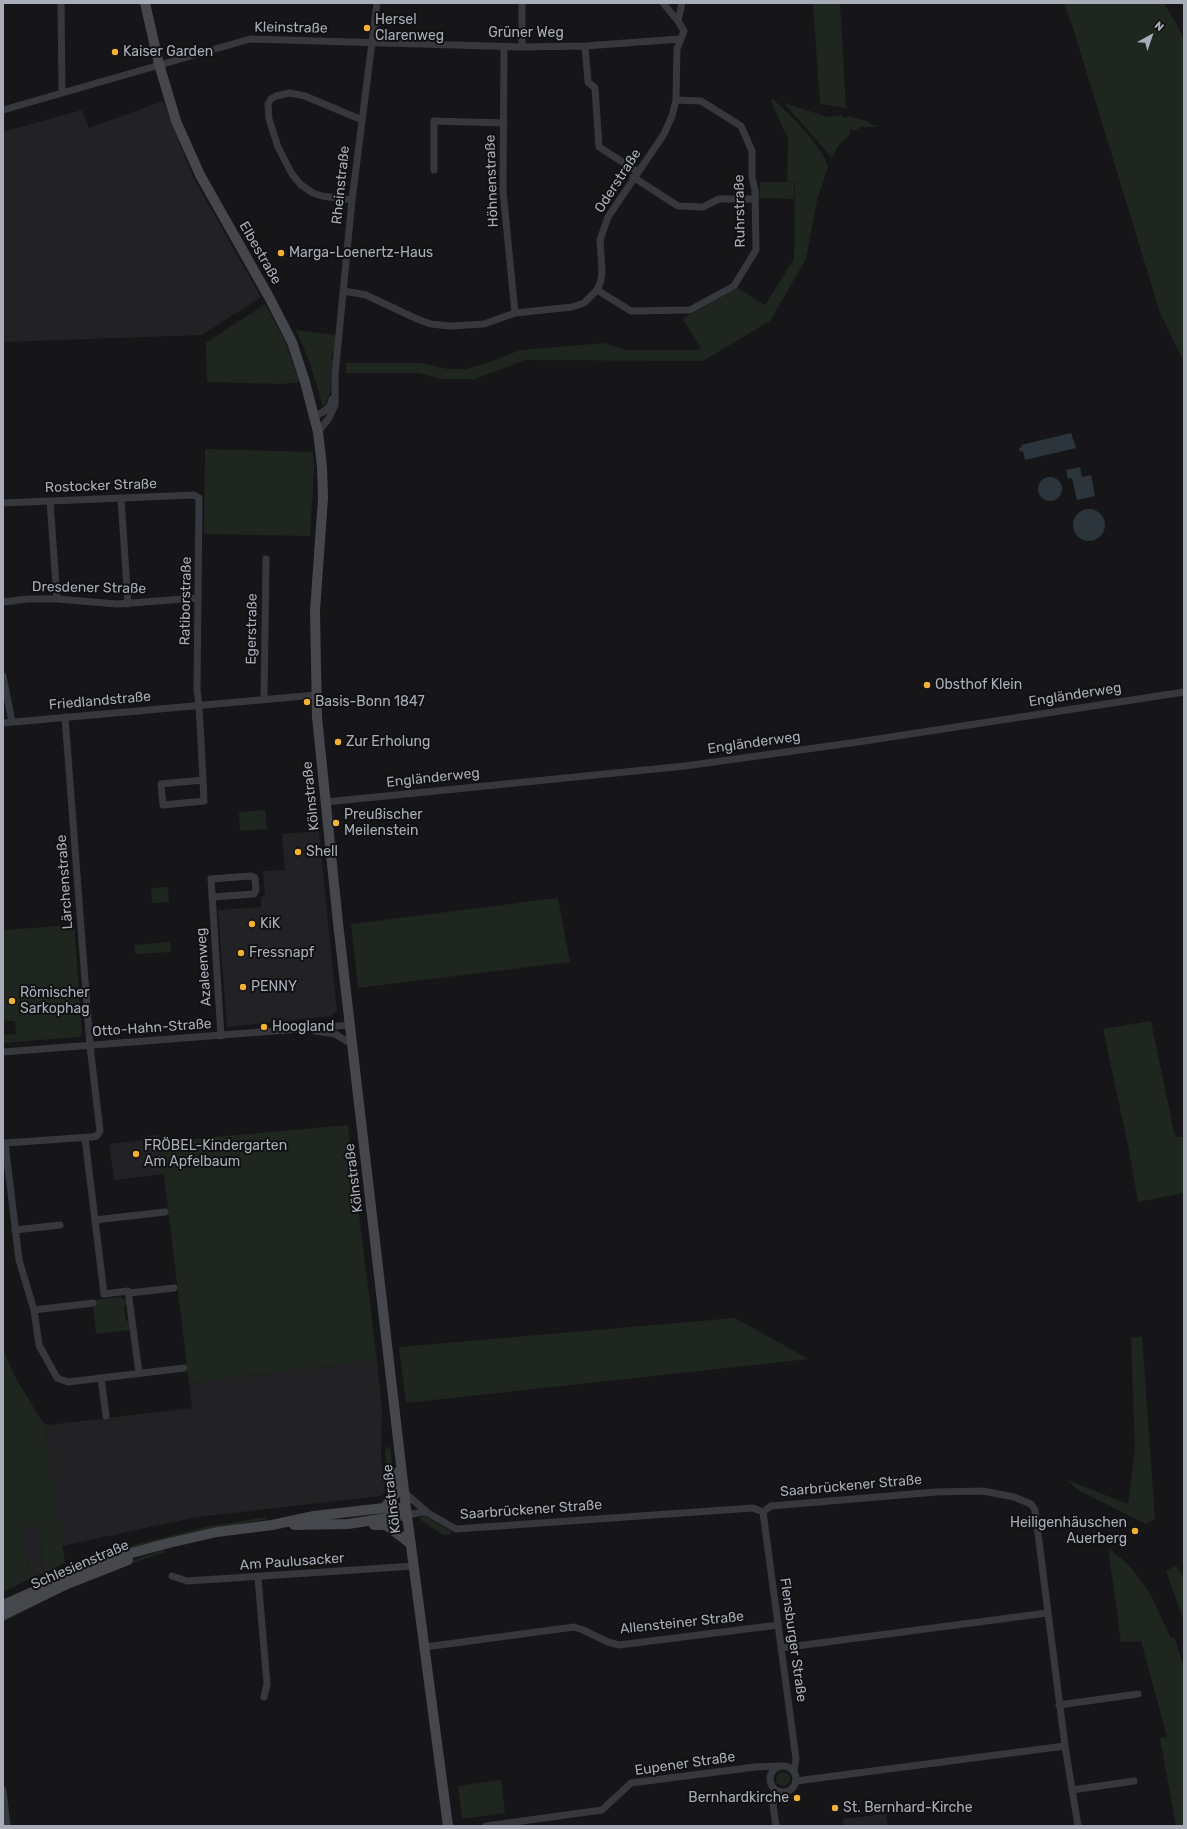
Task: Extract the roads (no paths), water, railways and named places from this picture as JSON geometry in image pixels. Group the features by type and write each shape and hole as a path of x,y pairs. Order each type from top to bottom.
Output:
{"main road":[{"name":"Elbestraße","path":"145,3 159,64 176,121 200,175 269,297 292,342 318,432 322,483 321,524"},
{"name":"Kölnstraße","path":"321,524 315,612 316,695 326,802 407,1512 448,1826"},
{"path":"384,1508 396,1493 400,1452"},
{"name":"Schlesienstraße","path":"3,1605 102,1561 169,1543 218,1532 272,1525 314,1516 384,1508 407,1512"},
{"name":"Schlesienstraße","path":"272,1525 348,1524 407,1512"},
{"path":"348,1524 386,1525 411,1544"},
{"name":"Schlesienstraße","path":"3,1615 67,1584 169,1543"}],"street":[{"path":"61,3 62,92"},
{"name":"Rheinstraße","path":"318,432 333,411 334,404 352,200 377,3"},
{"path":"522,3 522,47"},
{"path":"663,3 678,21"},
{"path":"678,21 682,3"},
{"name":"Oderstraße","path":"597,290 601,280 602,271 600,240 608,216 664,134 672,116 676,100 677,49 684,31 678,21"},
{"name":"Kleinstraße","path":"3,110 250,39 372,43"},
{"name":"Grüner Weg","path":"372,43 522,47 585,46 680,39"},
{"path":"585,46 588,82 595,88 599,147 678,206 703,207 719,199 755,199"},
{"name":"Höhnenstraße","path":"504,47 503,191 515,313"},
{"path":"352,200 322,196 313,193 301,185 292,174 278,147 271,124 268,104 271,99 276,96 290,93 305,96 362,120"},
{"name":"Ruhrstraße","path":"597,290 631,311 690,310 734,286 756,250 755,190 752,177 752,151 741,126 701,101 676,100"},
{"path":"434,170 434,121 504,123"},
{"path":"344,291 366,296 431,324 472,326 484,324 515,313 572,307 584,303 597,290"},
{"name":"Rheinstraße","path":"314,416 323,412 330,406 334,394"},
{"name":"Rostocker Straße","path":"3,503 194,495 199,498"},
{"path":"121,498 128,604"},
{"name":"Ratiborstraße","path":"199,498 197,690 199,705"},
{"path":"50,501 57,599"},
{"name":"Egerstraße","path":"264,699 266,559"},
{"name":"Dresdener Straße","path":"3,602 28,599 57,599 128,604 198,598"},
{"path":"3,676 12,722"},
{"name":"Engländerweg","path":"326,802 685,766 858,742 1184,692"},
{"name":"Friedlandstraße","path":"3,723 316,695"},
{"path":"199,705 203,780 204,801 163,805 161,784 203,780"},
{"name":"Lärchenstraße","path":"65,717 90,1046 100,1131 97,1136 85,1138"},
{"name":"Azaleenweg","path":"212,896 254,894 256,890 255,878 251,876 211,879 212,896 221,1036"},
{"name":"Otto-Hahn-Straße","path":"3,1052 351,1025"},
{"name":"Otto-Hahn-Straße","path":"303,1029 335,1034 353,1045"},
{"path":"174,1288 104,1294 85,1138 5,1144 19,1260 34,1310 39,1345 57,1378 68,1382 184,1368"},
{"path":"95,1220 165,1212"},
{"path":"15,1230 60,1224"},
{"path":"129,1293 139,1373"},
{"path":"34,1310 93,1303"},
{"path":"101,1378 106,1416"},
{"name":"Saarbrückener Straße","path":"405,1493 428,1513 456,1529 753,1508 763,1512 771,1506 936,1492 983,1491 1014,1497 1031,1504 1034,1510 1059,1705 1078,1826"},
{"path":"407,1512 428,1513"},
{"name":"Flensburger Straße","path":"763,1512 796,1760 794,1771"},
{"name":"Am Paulusacker","path":"172,1576 187,1581 258,1578 414,1566"},
{"path":"258,1578 267,1684 264,1697"},
{"path":"781,1648 1047,1613"},
{"name":"Allensteiner Straße","path":"425,1647 574,1627 608,1642 619,1645 778,1625"},
{"path":"1059,1705 1138,1694"},
{"path":"796,1781 1065,1746"},
{"path":"779,1766 790,1767 794,1771 796,1781 791,1789 785,1792 778,1791 773,1787 770,1781 770,1775 773,1770 779,1766"},
{"name":"Eupener Straße","path":"486,1826 602,1810 631,1783 755,1767 779,1766"},
{"path":"1072,1790 1134,1781"},
{"path":"3,1790 7,1826"},
{"path":"776,1826 774,1805 778,1791"}],"place":[{"name":"Hersel Clarenweg","path":"367,28"},
{"name":"Kaiser Garden","path":"115,52"},
{"name":"Marga-Loenertz-Haus","path":"281,253"},
{"name":"Obsthof Klein","path":"927,685"},
{"name":"Basis-Bonn 1847","path":"307,702"},
{"name":"Zur Erholung","path":"338,742"},
{"name":"Preußischer Meilenstein","path":"336,823"},
{"name":"Shell","path":"298,852"},
{"name":"KiK","path":"252,924"},
{"name":"Fressnapf","path":"241,953"},
{"name":"PENNY","path":"243,987"},
{"name":"Römischer Sarkophag","path":"12,1001"},
{"name":"Hoogland","path":"264,1027"},
{"name":"FRÖBEL-Kindergarten Am Apfelbaum","path":"136,1154"},
{"name":"Heiligenhäuschen Auerberg","path":"1135,1531"},
{"name":"Bernhardkirche","path":"797,1798"},
{"name":"St. Bernhard-Kirche","path":"835,1808"}]}
